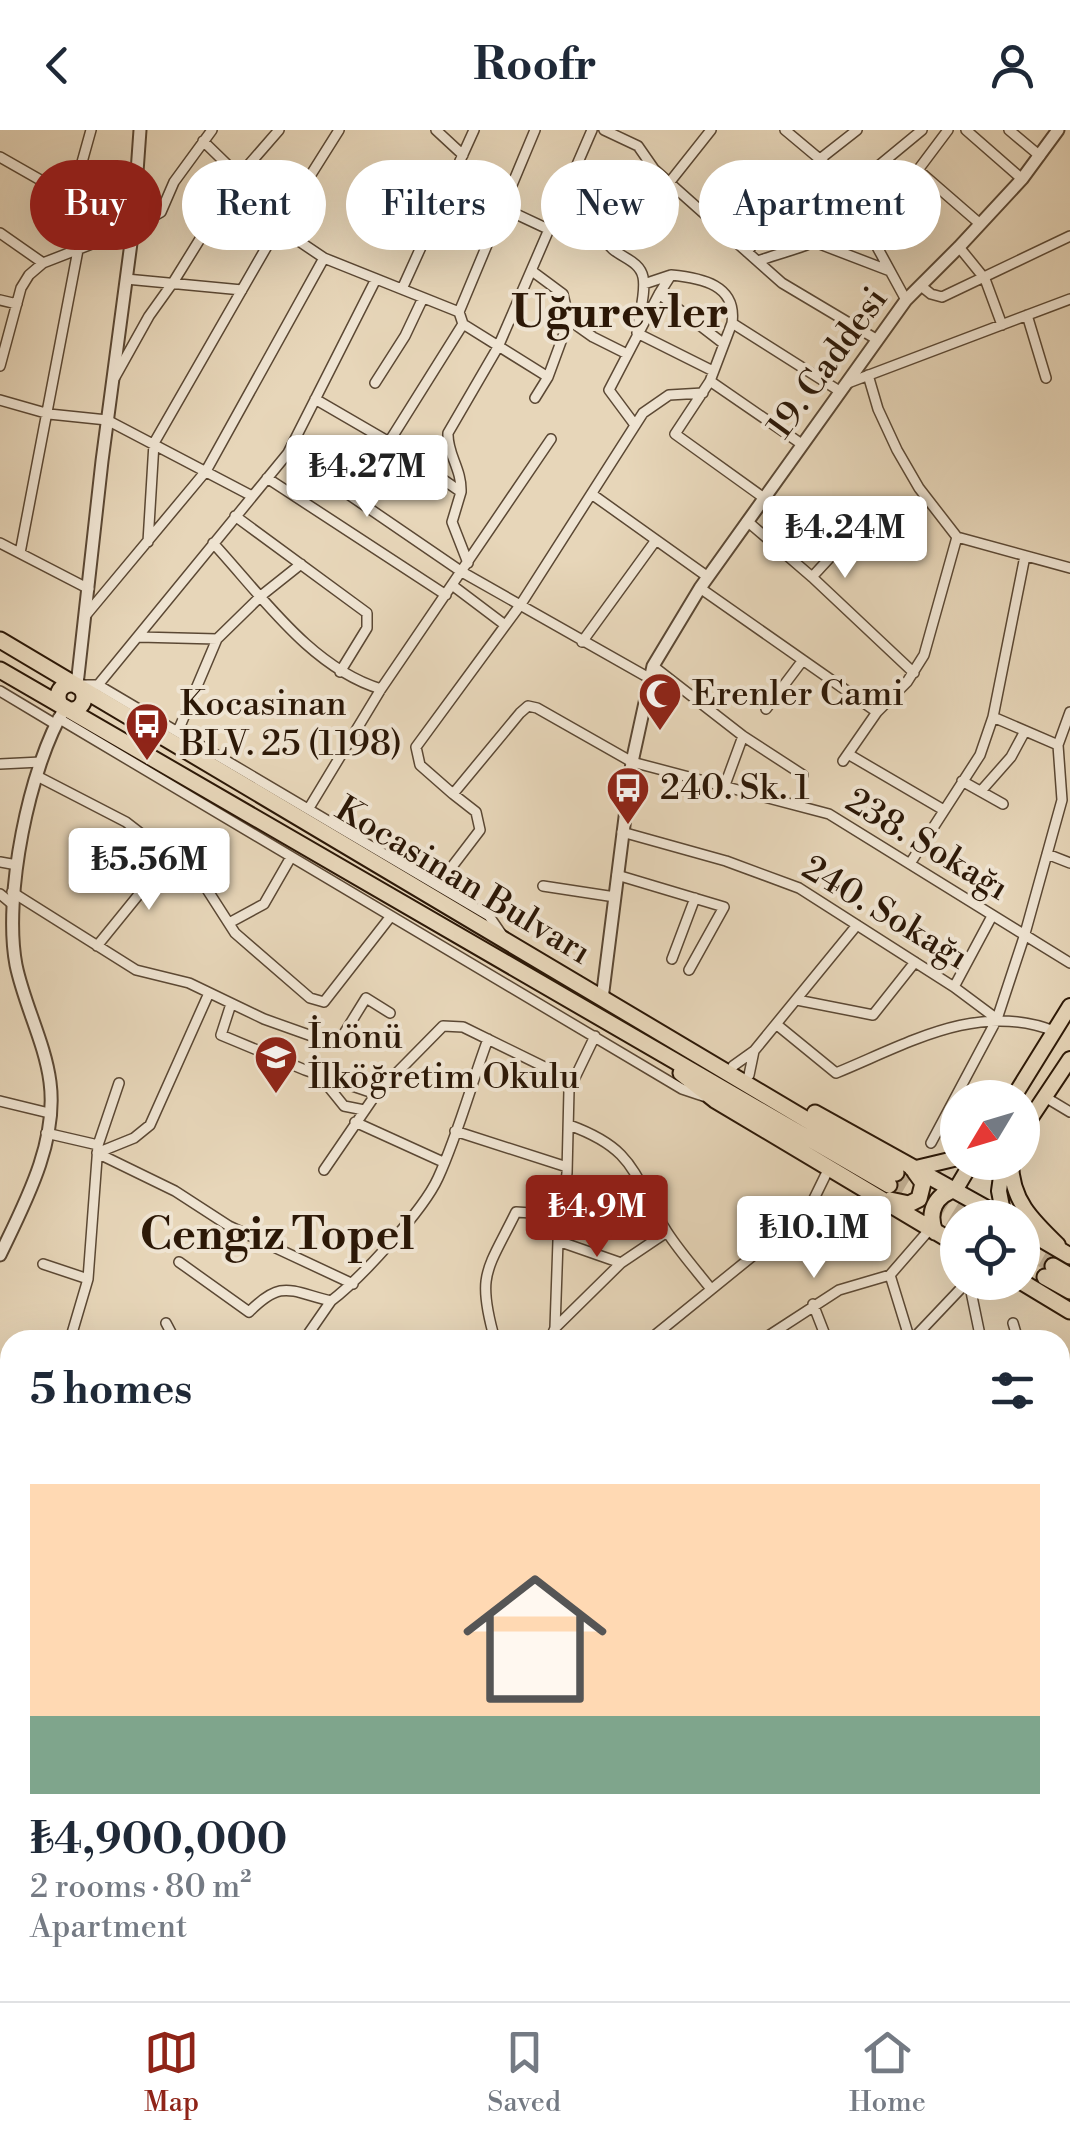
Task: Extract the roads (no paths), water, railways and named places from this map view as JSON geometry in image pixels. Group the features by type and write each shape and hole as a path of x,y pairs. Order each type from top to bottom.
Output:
{"highway":[{"name":"Kocasinan Bulvarı","path":"0,640 602,999 646,1034"},
{"name":"Kocasinan Bulvarı","path":"0,670 59,717 646,1034 893,1181"},
{"path":"59,717 60,690 66,685 77,686"},
{"path":"646,1034 704,1049 749,1076 893,1181 940,1235"},
{"path":"646,1034 715,1100 829,1168 956,1190 973,1200"},
{"path":"932,1230 934,1205 941,1196 956,1190"},
{"path":"1040,1238 1070,1256"},
{"path":"1040,1246 1070,1256"},
{"path":"1070,1276 1049,1271 1070,1291"},
{"path":"1040,1293 1070,1310"}],"main road":[{"path":"1024,1080 1070,1006"},
{"path":"1040,1104 1070,1059"},
{"path":"893,1181 940,1164"},
{"path":"956,1190 962,1180"},
{"path":"1013,1180 1022,1207 1070,1256"}],"street":[{"path":"0,157 72,198 90,130"},
{"path":"138,160 140,130"},
{"path":"162,210 174,182 212,130"},
{"path":"253,160 279,130"},
{"path":"320,160 339,130"},
{"path":"436,130 463,154"},
{"path":"402,289 474,130"},
{"path":"521,165 536,130"},
{"path":"579,160 592,130"},
{"path":"604,130 638,146 647,160"},
{"path":"679,170 711,130"},
{"path":"785,130 820,159 856,130"},
{"path":"886,160 922,130"},
{"path":"926,160 948,130"},
{"path":"966,130 1022,179"},
{"path":"1009,130 1040,156"},
{"name":"19. Caddesi","path":"602,999 632,762 651,672 704,582 876,339 906,300 1022,179 1058,130"},
{"path":"203,141 223,160"},
{"path":"941,190 979,223"},
{"path":"679,192 782,283 876,339"},
{"path":"0,233 43,263"},
{"path":"921,286 942,296 1070,236"},
{"path":"960,248 985,278 1002,324"},
{"path":"0,366 25,281 43,263 78,250"},
{"path":"20,553 78,250"},
{"path":"130,250 77,686 98,685 178,730 489,916 507,942"},
{"path":"112,381 193,250"},
{"path":"148,542 154,444 265,250"},
{"path":"312,250 460,312"},
{"path":"486,250 460,312 463,324 548,378"},
{"path":"465,567 452,522 460,492 459,468 448,433 498,347 541,250"},
{"path":"614,250 640,269 644,284 637,333"},
{"path":"758,261 794,250"},
{"path":"835,250 890,271"},
{"path":"880,250 906,300"},
{"path":"86,614 206,471 324,258"},
{"path":"532,271 563,294 569,320 548,378 535,398"},
{"path":"644,284 671,275 706,280 721,288 730,300 732,323 712,376 675,434 764,498"},
{"path":"635,425 609,390 671,275"},
{"path":"98,685 288,452 376,278"},
{"path":"126,279 242,290"},
{"path":"658,294 724,344"},
{"path":"374,382 423,298"},
{"path":"732,323 844,387 1070,299"},
{"path":"0,300 17,304"},
{"path":"1027,315 1046,378"},
{"path":"569,320 627,354"},
{"path":"389,442 463,324"},
{"path":"637,333 712,376 803,445"},
{"path":"868,375 897,450 957,537 1070,568"},
{"path":"438,885 480,830 476,812 420,765 416,747 521,604 648,408 661,399 686,392 703,393"},
{"path":"315,399 389,442 460,492"},
{"path":"0,400 49,414 107,420 252,496"},
{"path":"308,808 381,689 551,439"},
{"path":"288,452 582,642 651,672 803,774"},
{"path":"267,478 505,625"},
{"path":"593,496 656,540 803,660 877,712"},
{"path":"235,516 364,610 368,616 364,633 340,672"},
{"path":"747,521 914,673"},
{"path":"812,577 860,524"},
{"path":"942,809 846,758 877,712 914,673 927,645 957,537"},
{"path":"582,642 656,540"},
{"path":"0,543 89,589"},
{"path":"213,543 308,646 340,672 381,689"},
{"path":"911,862 980,754 993,717 1025,556"},
{"path":"178,730 217,639 302,564"},
{"path":"139,638 217,639"},
{"path":"766,709 803,660"},
{"path":"0,691 59,717 682,1088 715,1100"},
{"name":"238. Sokağı","path":"453,794 528,706 561,720 632,762 829,814 1070,963"},
{"path":"931,1143 997,1019 1024,937 1062,800 1058,749 1070,712"},
{"path":"0,1255 27,1198 49,1112 50,1081 17,968 8,896 37,776 59,717"},
{"path":"993,717 1025,730 1070,757"},
{"path":"981,791 1011,756 1025,730"},
{"path":"725,785 743,736"},
{"path":"0,764 41,762"},
{"path":"37,776 126,822 201,880 236,934 299,992 324,1002 391,916"},
{"path":"962,780 1004,804"},
{"name":"240. Sokağı","path":"622,832 709,856 799,888 954,986 997,1019"},
{"path":"1047,854 1070,863"},
{"path":"97,946 170,856"},
{"path":"229,923 264,904 291,857"},
{"path":"0,862 17,865"},
{"path":"90,868 143,889"},
{"path":"617,874 724,907 689,970"},
{"path":"544,886 615,897"},
{"path":"8,896 136,970 189,983 231,1004 336,1045 366,998 390,1013"},
{"path":"672,959 695,898"},
{"path":"954,986 992,916"},
{"path":"733,1066 754,1051 857,925"},
{"path":"797,1000 874,1016 915,962"},
{"path":"98,1149 128,1142 150,1126 209,993"},
{"path":"231,1004 221,1035 376,1094"},
{"path":"776,1024 836,1072 957,1025 997,1019 1054,1031"},
{"path":"324,1170 376,1094 438,1028 458,1026 573,1080"},
{"path":"556,1328 568,1090 595,1036"},
{"path":"311,1330 331,1301 354,1284 420,1207 437,1180 488,1039"},
{"path":"749,1076 754,1051"},
{"path":"320,1075 344,1106 364,1110"},
{"path":"73,1330 88,1280 98,1149 120,1083"},
{"path":"1045,1097 1070,1112"},
{"path":"0,1100 49,1112"},
{"path":"355,1122 443,1162"},
{"path":"568,1125 596,1136 627,1158 668,1232 710,1289"},
{"path":"454,1131 567,1166"},
{"path":"46,1134 98,1149 175,1190 229,1226 354,1284"},
{"path":"662,1328 808,1211 829,1168"},
{"path":"492,1330 484,1301 484,1276 516,1212 564,1214"},
{"path":"776,1330 813,1304 850,1285 890,1275 932,1230"},
{"path":"556,1328 621,1263 668,1232"},
{"path":"558,1241 621,1263"},
{"path":"179,1262 249,1312 268,1294 282,1289 331,1301"},
{"path":"43,1264 88,1280"},
{"path":"890,1275 908,1330"},
{"path":"921,1330 950,1300"},
{"path":"972,1300 979,1330"},
{"path":"813,1304 823,1330"},
{"path":"166,1323 170,1330"},
{"path":"1013,1323 1015,1330"}],"tunnel":[{"path":"896,1173 941,1200"},
{"path":"889,1185 940,1215"},
{"path":"1040,1258 1053,1266"},
{"path":"1040,1274 1045,1277"}],"place":[{"name":"Erenler Cami","path":"660,732"},
{"name":"Kocasinan BLV. 25 (1198)","path":"147,762"},
{"name":"240. Sk. 1","path":"628,826"},
{"name":"İnönü İlköğretim Okulu","path":"276,1095"}],"district":[{"name":"Uğurevler","path":"620,313"},
{"name":"Cengiz Topel","path":"277,1235"}]}
